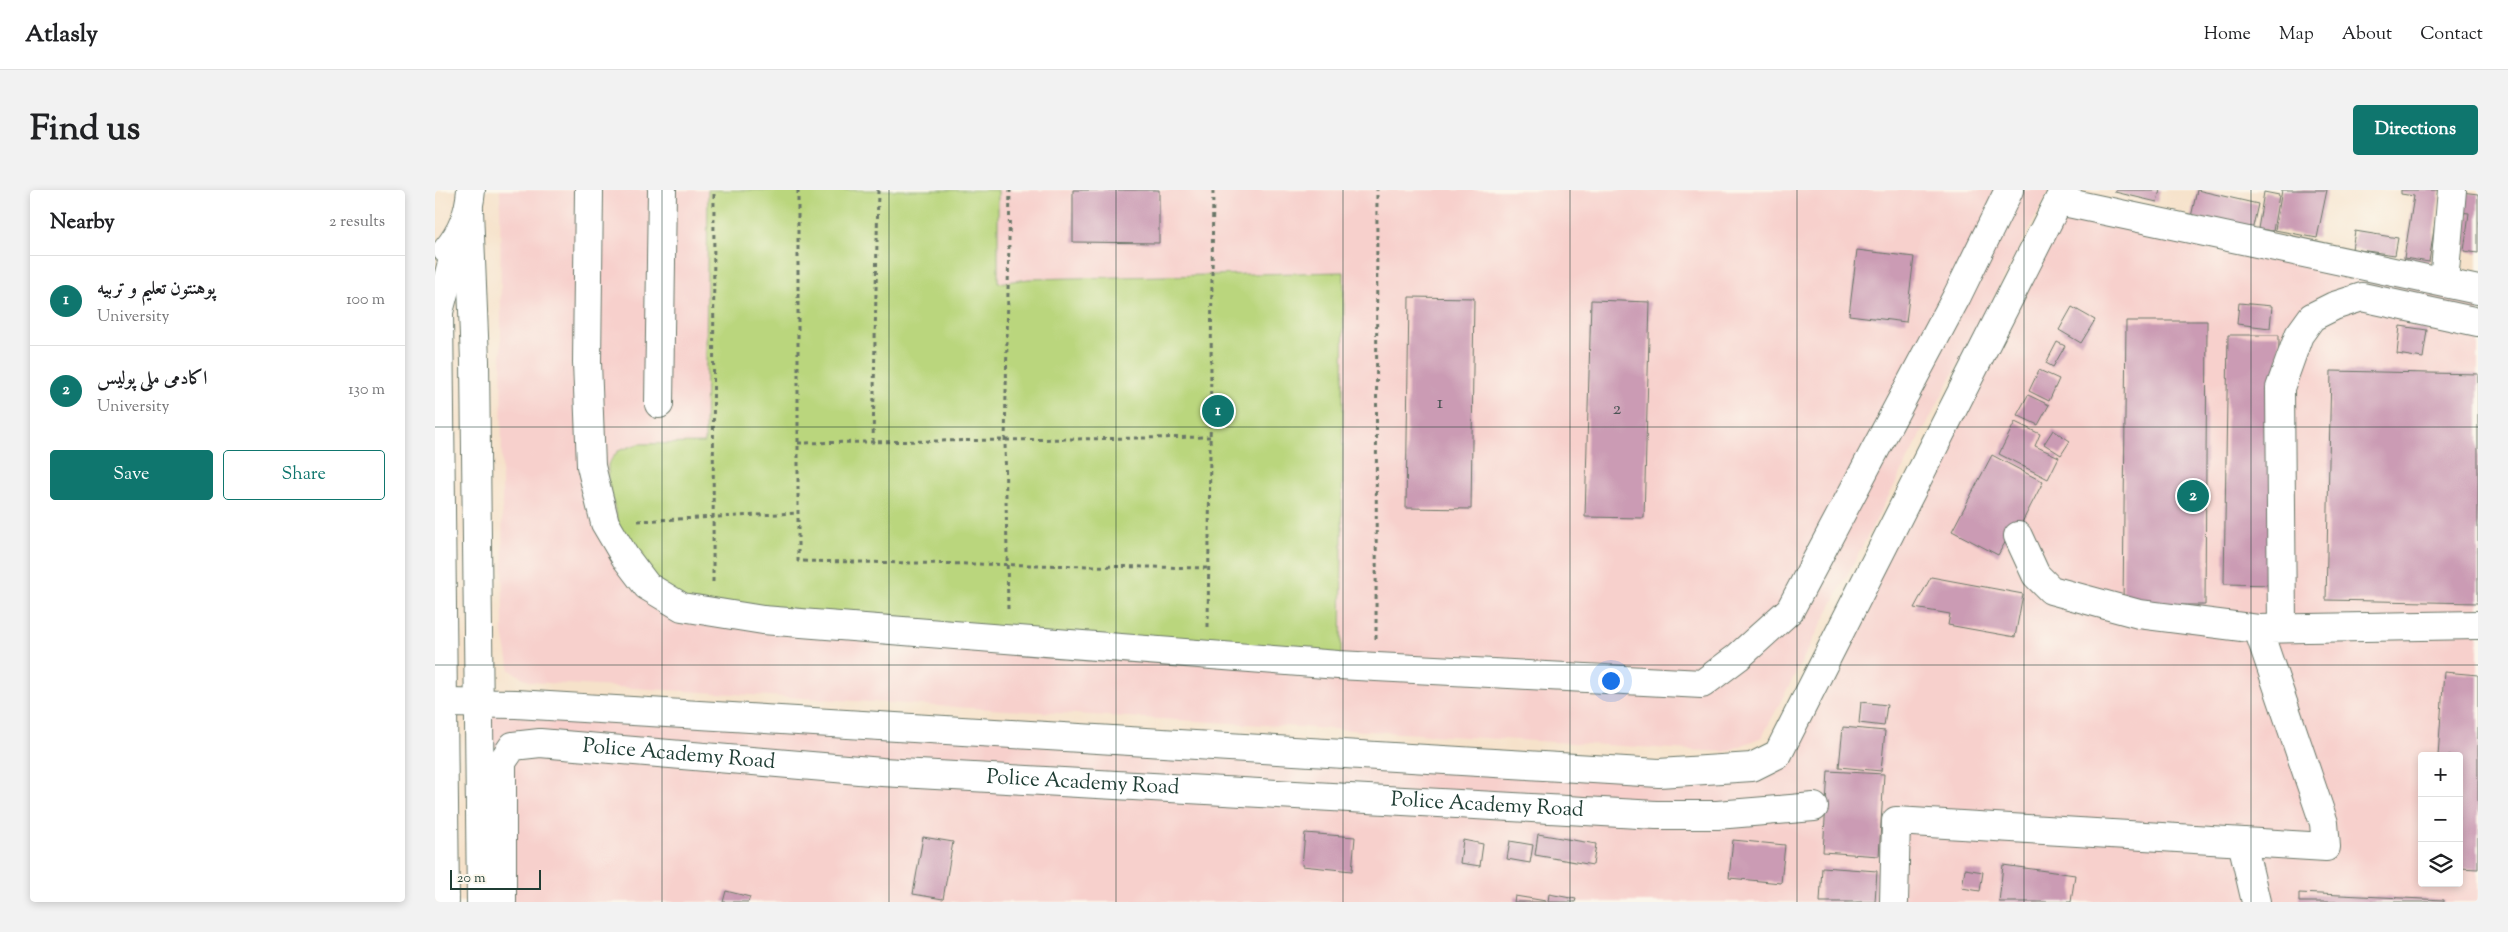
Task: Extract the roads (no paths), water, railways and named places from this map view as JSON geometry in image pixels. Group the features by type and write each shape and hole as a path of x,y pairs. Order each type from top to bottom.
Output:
{"street":[{"path":"589,190 587,362 591,466 605,523 625,557 647,586 681,607 763,620 1208,655 1376,667 1702,684 1738,657 1790,610 1957,296 2009,190"},
{"path":"659,404 662,190"},
{"path":"2444,282 2452,190"},
{"path":"443,703 516,704 1659,773 1752,767 1778,754 2062,195 2478,290"},
{"path":"470,200 475,361 481,902"},
{"path":"445,902 439,312 470,200"},
{"path":"435,261 459,236"},
{"path":"1894,902 1897,821 2326,847 2324,823 2270,629 2280,388 2299,334 2312,317 2334,306 2362,297 2478,322"},
{"path":"2018,536 2036,575 2051,590 2139,614 2270,629 2478,625"},
{"name":"Police Academy Road","path":"502,902 502,762 513,746 540,743 882,772 1656,815 1717,815 1814,807"},
{"path":"2242,842 2256,902"}],"place":[{"name":"پوهنتون تعلیم و تربیه","path":"1218,411"},
{"name":"اکادمی ملی پولیس","path":"2193,496"}]}
